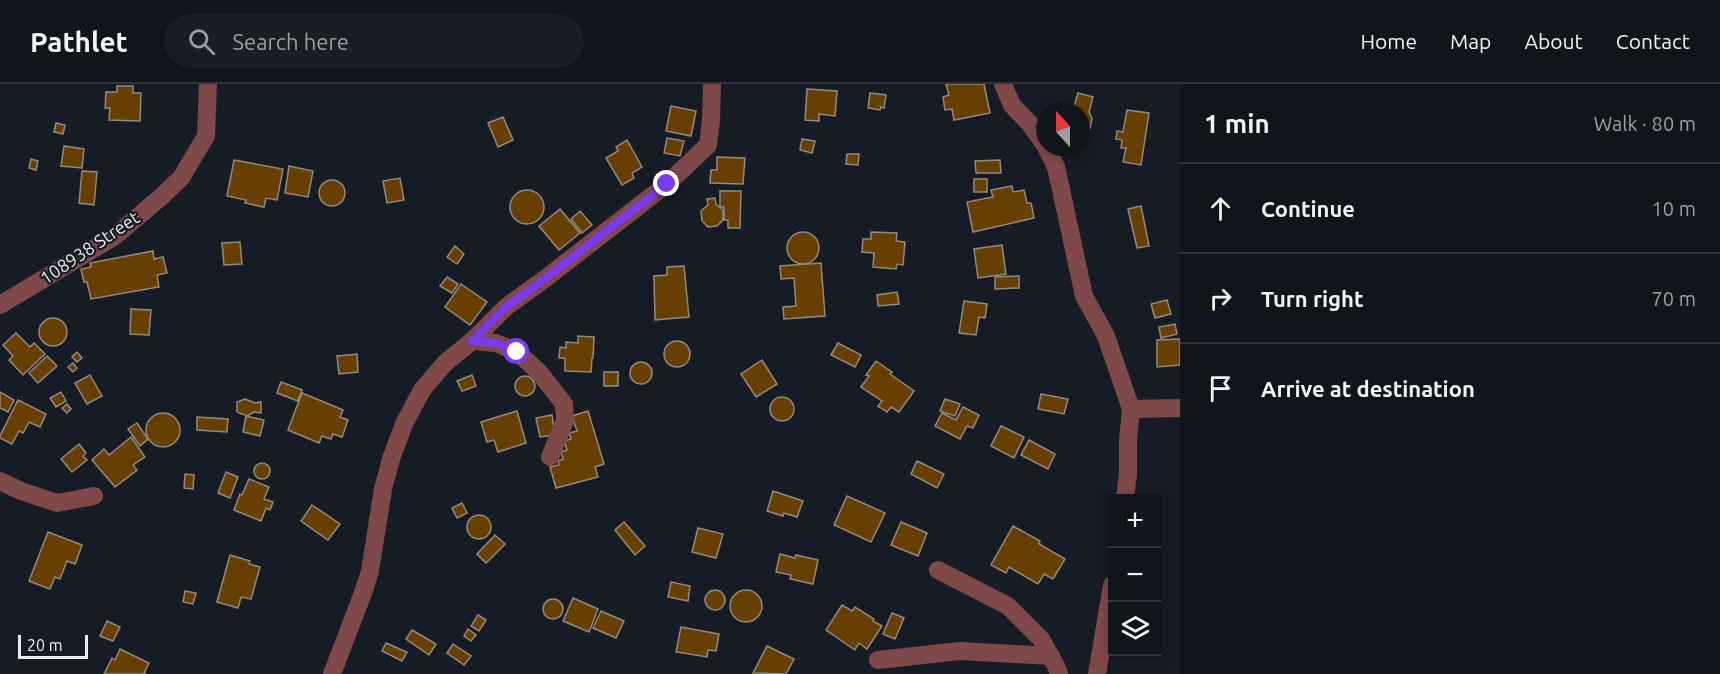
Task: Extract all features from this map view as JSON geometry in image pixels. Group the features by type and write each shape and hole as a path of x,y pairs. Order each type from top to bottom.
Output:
{"street":[{"name":"108938 Street","path":"0,305 115,236 161,198 181,178 206,136 208,84"},
{"path":"332,674 367,582 375,547 383,489 391,459 404,424 422,390 445,363 472,341 506,307 667,184 708,145 712,84"},
{"path":"1003,84 1012,105 1036,132"},
{"path":"1051,156 1056,167 1074,243 1083,296 1106,336 1131,409 1126,494"},
{"path":"472,341 496,343 517,352 539,372 564,404 564,421 550,457"},
{"path":"1131,409 1180,408"},
{"path":"0,481 57,503 94,496"},
{"path":"938,570 1008,606 1041,639 1059,674"},
{"path":"1097,674 1110,602"},
{"path":"878,660 960,651 1051,656"}],"building":[{"path":"946,84 984,84 990,113 954,120 952,109 945,110 943,97 949,95"},
{"path":"117,86 133,86 133,93 141,93 140,121 109,120 110,108 105,108 106,92 117,92"},
{"path":"807,89 837,91 835,116 819,114 819,121 805,120"},
{"path":"870,93 886,95 884,108 881,107 880,110 868,108"},
{"path":"1078,93 1093,97 1090,108 1090,102 1075,102"},
{"path":"671,106 696,111 691,136 666,131"},
{"path":"1127,110 1149,113 1141,165 1123,162 1126,148 1121,148 1122,140 1116,139 1117,131 1123,132"},
{"path":"503,117 513,140 498,147 488,123"},
{"path":"56,123 65,125 63,134 54,132"},
{"path":"667,138 684,141 680,156 664,153"},
{"path":"802,139 815,141 812,153 800,150"},
{"path":"627,140 642,167 632,173 634,178 622,185 606,158 618,151 616,147"},
{"path":"64,146 84,149 82,168 61,166"},
{"path":"847,154 859,154 858,165 846,164"},
{"path":"717,157 745,158 743,184 710,183 711,170 717,170"},
{"path":"31,159 38,161 36,170 29,168"},
{"path":"234,160 283,169 277,200 266,198 264,207 227,196"},
{"path":"1000,160 1001,173 976,173 975,161"},
{"path":"289,166 313,171 308,197 285,193"},
{"path":"82,171 97,172 94,205 79,203"},
{"path":"400,178 404,200 387,203 383,181"},
{"path":"974,179 987,179 987,192 974,192"},
{"path":"332,180 341,184 345,193 341,202 332,206 323,202 319,193 323,184"},
{"path":"1012,186 1013,192 1024,190 1027,203 1031,203 1034,218 973,232 967,202 993,197 991,190"},
{"path":"527,190 539,195 544,207 539,219 527,224 515,219 510,207 515,195"},
{"path":"720,191 741,191 740,228 728,228 728,220 724,220 724,207 720,207"},
{"path":"715,198 716,204 723,210 723,220 717,226 708,227 702,221 701,211 708,205 707,199"},
{"path":"1141,206 1149,246 1137,248 1128,209"},
{"path":"560,209 580,233 559,250 539,226"},
{"path":"580,211 592,225 582,233 571,219"},
{"path":"803,232 814,237 819,248 814,259 803,264 792,259 787,248 792,237"},
{"path":"871,232 897,233 896,241 905,242 903,265 897,264 896,269 873,267 874,253 862,252 863,239 871,239"},
{"path":"240,242 242,264 224,265 222,243"},
{"path":"1002,245 1006,274 978,278 974,249"},
{"path":"455,246 464,254 457,264 447,257"},
{"path":"153,251 154,259 163,257 167,273 157,275 159,287 91,299 81,269 91,267 90,263"},
{"path":"821,263 825,316 784,319 783,307 796,306 794,278 781,279 780,266"},
{"path":"684,266 689,317 655,320 654,276 667,275 667,267"},
{"path":"1019,276 1019,288 995,289 995,277"},
{"path":"447,277 458,284 452,293 440,286"},
{"path":"461,284 487,302 470,325 445,307"},
{"path":"897,292 899,304 878,306 877,295"},
{"path":"1167,300 1171,314 1155,318 1151,304"},
{"path":"964,301 987,304 985,318 979,317 976,335 959,333"},
{"path":"131,309 151,310 149,335 130,334"},
{"path":"53,318 63,322 67,332 63,342 53,346 43,342 39,332 43,322"},
{"path":"1175,324 1177,334 1161,338 1159,327"},
{"path":"16,333 30,347 34,343 45,354 23,375 9,360 13,356 3,345"},
{"path":"578,336 594,337 591,372 565,371 565,358 559,358 560,347 566,348 566,342 578,343"},
{"path":"1180,339 1180,365 1157,367 1157,340"},
{"path":"677,341 686,345 690,354 686,363 677,367 668,363 664,354 668,345"},
{"path":"838,343 861,355 855,367 831,355"},
{"path":"77,352 82,358 77,362 72,357"},
{"path":"357,354 358,372 339,374 337,356"},
{"path":"47,356 57,366 38,383 29,373"},
{"path":"762,360 777,384 756,397 741,374"},
{"path":"876,361 914,391 899,412 891,407 887,412 878,406 882,401 861,387"},
{"path":"641,362 649,365 652,373 649,381 641,384 633,381 630,373 633,365"},
{"path":"73,363 77,368 73,372 68,367"},
{"path":"604,372 618,372 618,386 604,386"},
{"path":"90,375 102,396 87,404 75,383"},
{"path":"472,375 476,386 462,391 457,381"},
{"path":"521,376 529,376 535,382 535,390 529,396 521,396 515,390 515,382"},
{"path":"281,382 302,390 298,401 277,393"},
{"path":"0,392 14,400 8,412 0,408"},
{"path":"61,392 66,401 56,407 50,398"},
{"path":"302,393 343,410 340,417 348,420 342,437 333,434 331,439 322,436 319,443 288,430"},
{"path":"1041,394 1068,399 1064,414 1038,409"},
{"path":"782,397 791,400 794,409 791,418 782,421 773,418 770,409 773,400"},
{"path":"245,399 255,403 261,402 261,413 254,412 247,416 237,412 237,402"},
{"path":"945,399 960,404 955,416 940,411"},
{"path":"18,400 46,414 40,427 29,422 23,433 19,431 12,444 0,436"},
{"path":"67,404 71,409 67,413 62,408"},
{"path":"963,407 979,415 973,428 967,426 960,439 935,426 942,413 956,420"},
{"path":"517,411 526,443 498,452 494,440 487,442 481,422"},
{"path":"588,411 604,464 595,467 598,477 556,488 550,467 559,465 558,461 563,459 561,452 567,450 564,441 571,439 569,433 577,431 572,416"},
{"path":"163,413 175,418 180,430 175,442 163,447 151,442 146,430 151,418"},
{"path":"552,415 555,435 540,437 536,418"},
{"path":"246,416 264,420 260,436 243,432"},
{"path":"197,417 228,419 227,432 197,430"},
{"path":"137,423 148,439 140,446 128,429"},
{"path":"1001,426 1024,437 1014,458 991,446"},
{"path":"131,437 145,457 133,465 137,470 115,487 92,460 104,449 109,455"},
{"path":"1029,440 1055,454 1048,469 1021,455"},
{"path":"79,444 86,453 83,456 87,460 72,472 61,459"},
{"path":"917,461 944,474 937,488 911,474"},
{"path":"262,463 268,465 270,471 268,477 262,479 256,477 254,471 256,465"},
{"path":"226,472 238,477 230,498 218,493"},
{"path":"185,474 194,475 193,489 184,488"},
{"path":"249,479 269,487 264,499 273,502 270,510 266,508 261,521 234,510"},
{"path":"773,491 803,501 797,517 767,511"},
{"path":"847,496 885,513 871,542 834,525"},
{"path":"462,503 467,513 457,518 452,508"},
{"path":"312,505 340,524 328,540 301,521"},
{"path":"479,515 487,519 491,527 487,535 479,539 471,535 467,527 471,519"},
{"path":"624,522 645,546 635,555 615,530"},
{"path":"901,522 927,533 918,556 891,545"},
{"path":"1013,526 1040,541 1039,544 1065,559 1053,579 1044,574 1038,584 1009,567 1006,573 991,565"},
{"path":"698,528 723,534 716,558 692,552"},
{"path":"48,532 82,545 75,564 67,561 60,579 55,577 50,589 29,581"},
{"path":"495,535 505,544 486,563 477,554"},
{"path":"780,554 818,560 813,584 790,579 791,575 776,572"},
{"path":"230,555 250,561 249,564 260,567 251,599 241,597 238,608 217,602"},
{"path":"671,582 690,586 688,601 668,597"},
{"path":"715,590 722,593 725,600 722,607 715,610 708,607 705,600 708,593"},
{"path":"746,590 757,595 762,606 757,617 746,622 735,617 730,606 735,595"},
{"path":"185,591 196,593 193,604 183,602"},
{"path":"573,598 598,609 589,632 563,621"},
{"path":"553,599 560,602 563,609 560,616 553,619 546,616 543,609 546,602"},
{"path":"842,605 852,611 855,607 882,626 867,649 859,643 855,650 826,630"},
{"path":"601,611 624,621 616,638 593,628"},
{"path":"892,613 904,618 895,639 883,634"},
{"path":"478,615 486,620 479,631 471,626"},
{"path":"107,621 120,627 113,641 100,636"},
{"path":"681,627 719,634 716,651 708,650 707,657 676,652"},
{"path":"468,629 476,635 471,641 464,636"},
{"path":"412,630 436,644 429,655 406,639"},
{"path":"386,643 407,652 402,661 382,651"},
{"path":"453,644 471,656 464,665 447,653"},
{"path":"767,646 794,659 786,674 753,673"},
{"path":"120,649 149,663 144,673 146,674 104,674 112,658 115,660"}],"route":[{"path":"517,352 496,343 472,341 506,307 667,184"}]}
